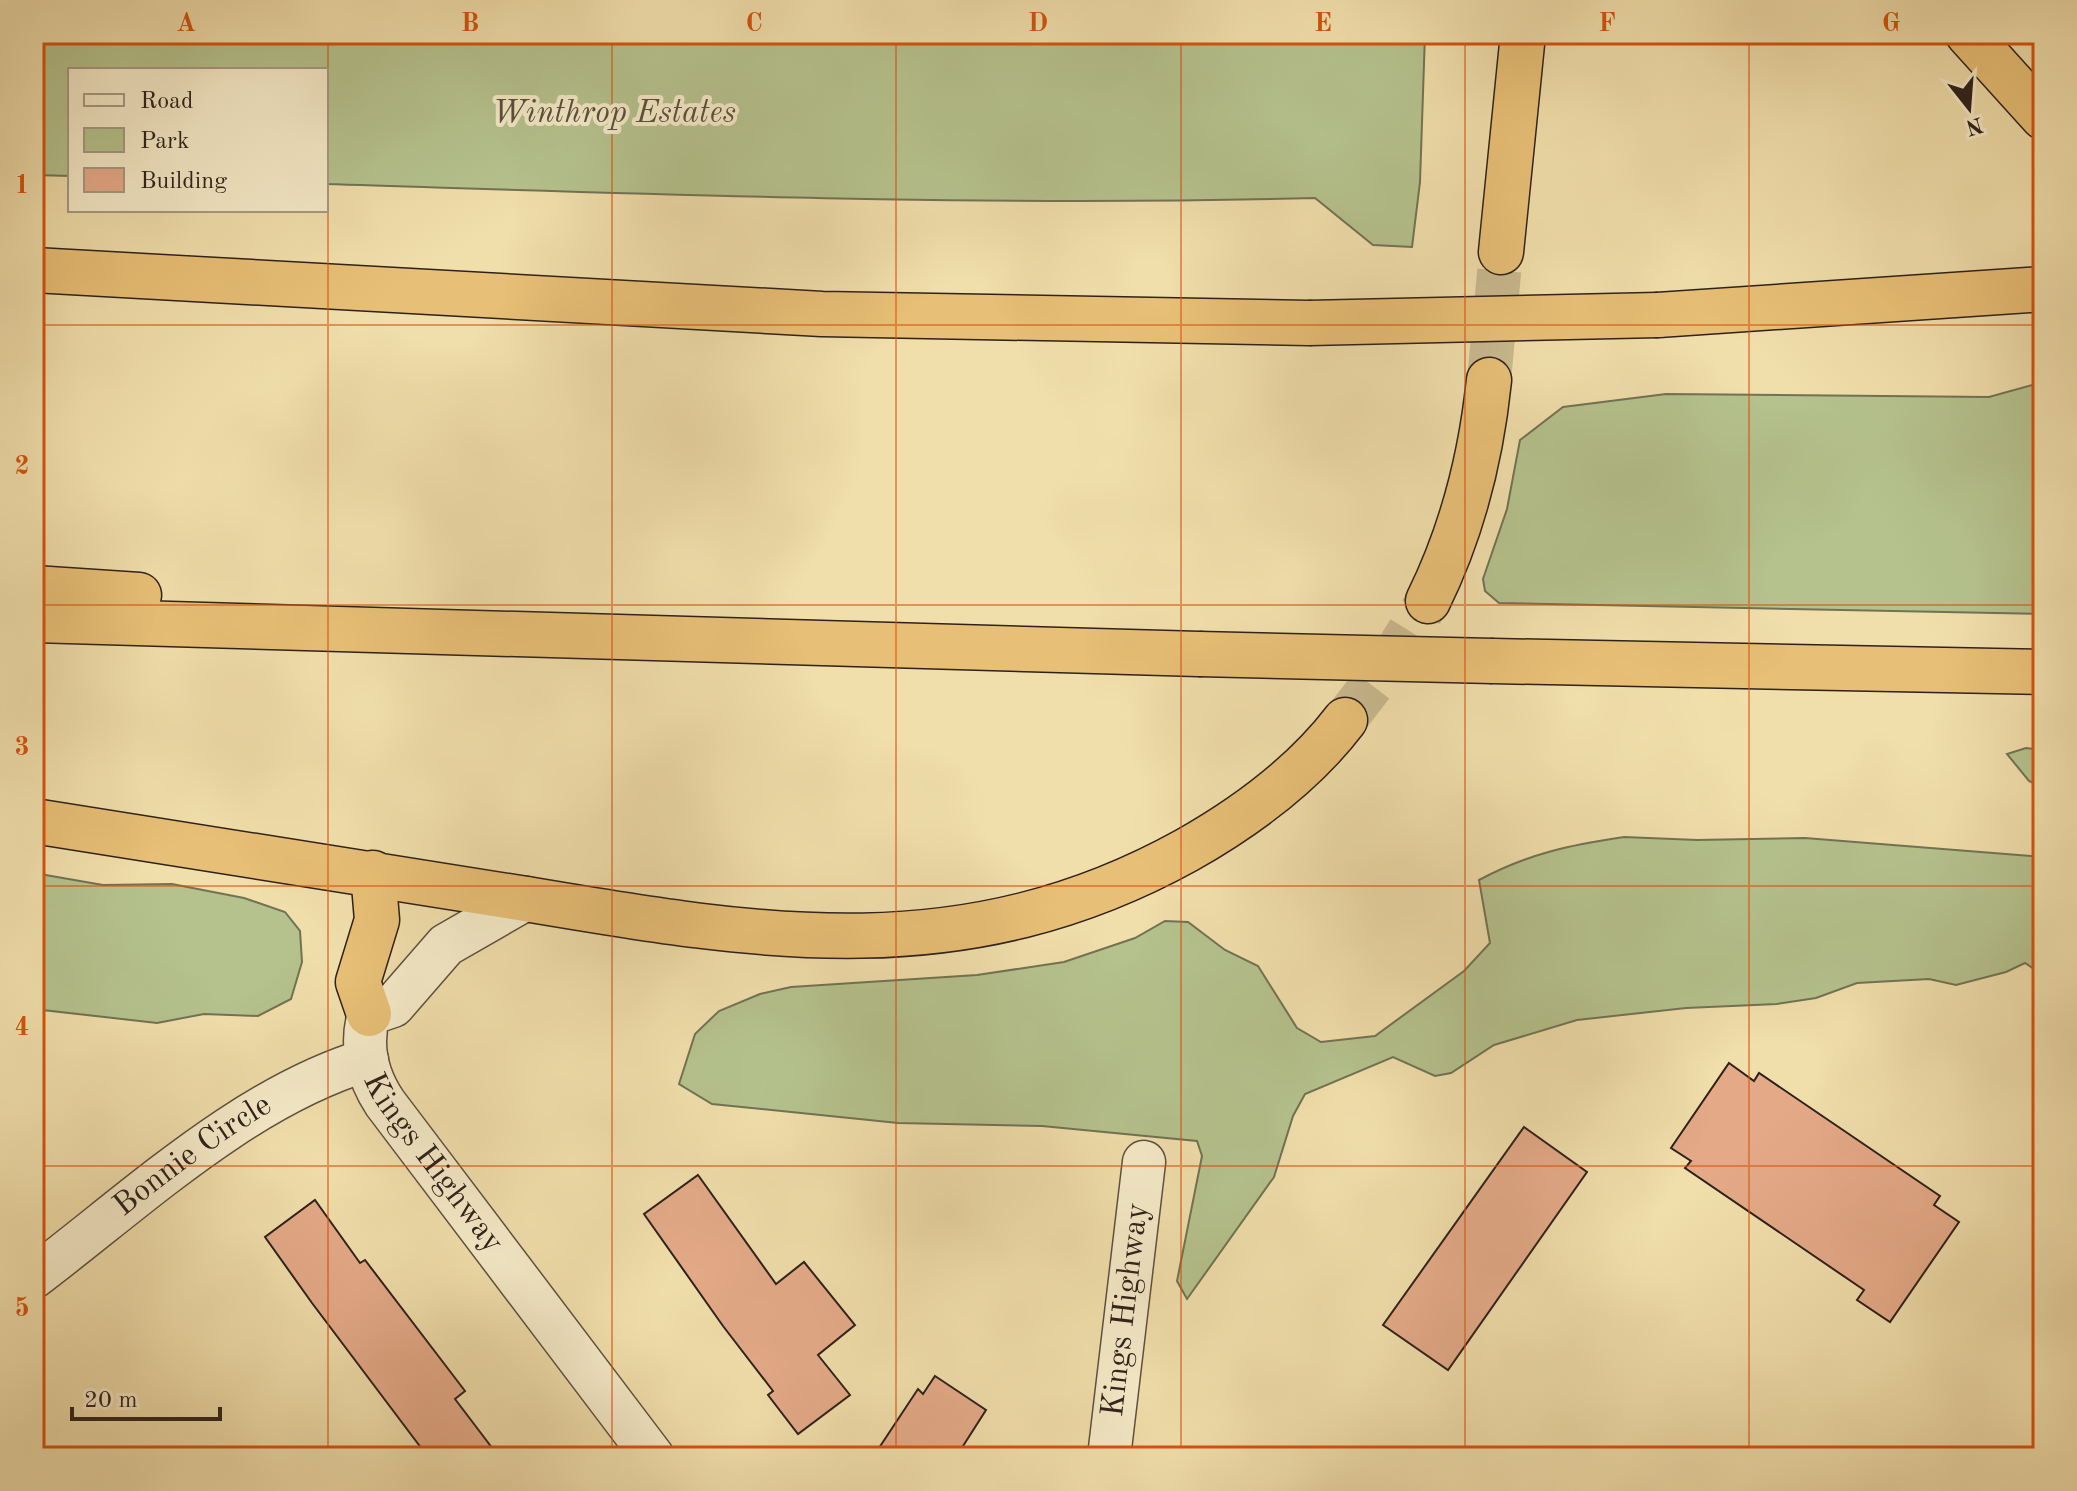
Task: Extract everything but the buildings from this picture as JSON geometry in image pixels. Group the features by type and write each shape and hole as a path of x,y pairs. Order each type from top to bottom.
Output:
{"highway":[{"path":"1501,252 1523,34"},
{"path":"1968,34 2043,117"},
{"path":"34,270 822,314 1309,323 1658,315 2043,289"},
{"path":"1428,601 1456,537 1470,493 1481,444 1489,380"},
{"path":"34,588 813,640"},
{"path":"34,620 813,640 1199,654 2043,672"},
{"path":"34,821 721,931 796,937 942,931 1030,915 1139,875 1224,828 1292,777 1345,720"},
{"path":"369,1014 358,982 377,920 373,873"}],"street":[{"path":"369,1014 393,1006 446,945 526,899"},
{"name":"Kings Highway","path":"369,1014 365,1040 367,1060 385,1103 653,1457"},
{"name":"Bonnie Circle","path":"34,1277 259,1107 317,1076 367,1060"},
{"name":"Kings Highway","path":"1109,1457 1144,1162"}],"green space":[{"name":"Winthrop Estates","path":"34,34 1425,34 1420,182 1412,247 1373,245 1315,198 944,200 328,184 328,68 68,68 68,176 34,175"},
{"path":"2043,382 2043,614 1499,603 1485,591 1483,579 1507,509 1520,440 1563,407 1666,394 1989,397"},
{"path":"2026,748 2043,750 2043,788 2029,781 2007,754"},
{"path":"1624,837 1697,840 1805,838 2043,857 2043,975 2025,963 2006,972 1956,985 1929,979 1857,983 1816,998 1777,1004 1686,1008 1577,1020 1494,1045 1451,1073 1435,1076 1393,1057 1305,1094 1293,1116 1274,1177 1187,1299 1177,1281 1202,1156 1197,1141 1042,1126 898,1123 712,1104 679,1084 695,1034 719,1011 760,994 791,987 977,975 1064,962 1135,938 1165,921 1188,922 1225,950 1258,966 1297,1028 1321,1042 1375,1036 1464,971 1490,943 1479,880 1515,863 1549,852"},
{"path":"34,873 103,885 172,884 244,898 285,912 300,931 302,962 291,999 258,1016 204,1014 157,1023 34,1009"}],"tunnel":[{"path":"1489,380 1501,252"},
{"path":"1345,720 1391,660 1428,601"}]}
